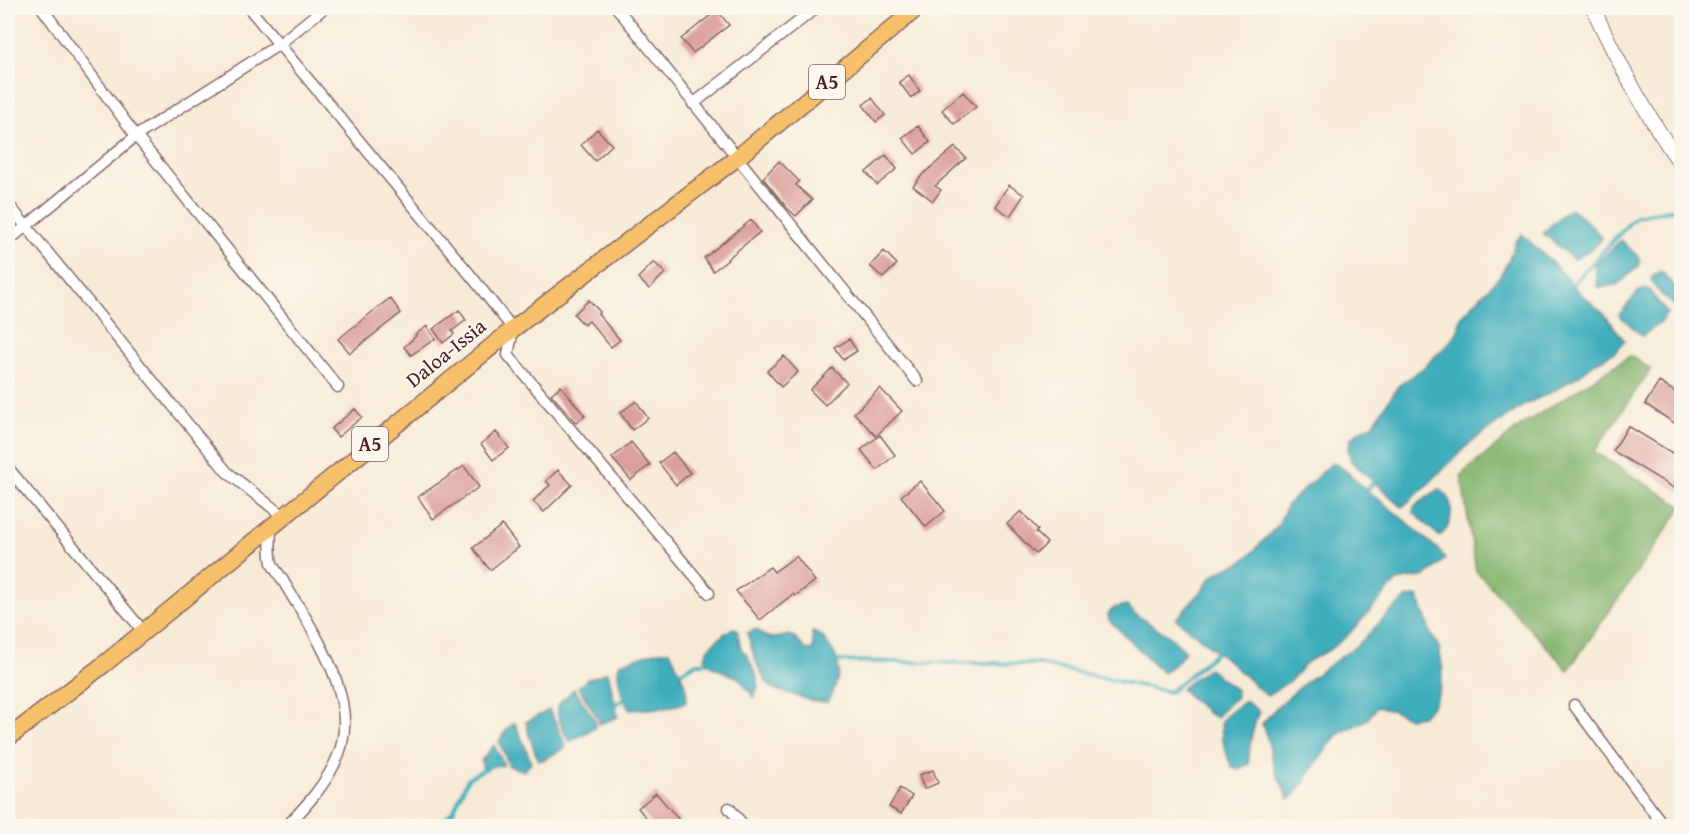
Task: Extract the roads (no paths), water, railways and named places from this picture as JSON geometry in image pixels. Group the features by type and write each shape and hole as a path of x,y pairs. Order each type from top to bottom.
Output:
{"main road":[{"name":"Daloa-Issia","path":"8,738 143,632 513,329 738,157 916,8"}],"street":[{"path":"42,8 136,136 338,387"},
{"path":"249,8 513,329 508,355 709,593"},
{"path":"8,241 136,136 278,45 324,8"},
{"path":"617,8 917,381"},
{"path":"693,104 816,8"},
{"path":"1593,8 1635,93 1682,166"},
{"path":"8,204 227,472 277,521 270,552 273,565 308,623 331,669 341,691 345,716 339,755 312,800 288,826"},
{"path":"8,468 143,632"},
{"path":"1574,705 1664,826"},
{"path":"729,808 744,826"}],"water":[{"path":"1572,209 1602,238 1593,248 1574,260 1543,233 1564,213"},
{"path":"1522,234 1605,315 1625,341 1616,351 1581,374 1552,392 1526,404 1471,442 1402,507 1351,461 1348,449 1351,438 1361,430 1373,425 1398,386 1423,368 1453,339 1459,328 1460,318 1499,277 1516,241"},
{"path":"1621,240 1640,259 1639,266 1617,285 1598,287 1594,265"},
{"path":"1661,271 1681,294 1681,302 1676,306 1661,294 1653,283 1651,278"},
{"path":"1648,289 1667,313 1661,323 1642,336 1619,315 1639,291"},
{"path":"1332,463 1346,471 1404,520 1441,552 1445,559 1426,576 1397,581 1347,636 1329,650 1307,662 1291,680 1267,696 1176,619 1202,591 1211,577 1240,563 1251,554 1278,525 1287,505"},
{"path":"1439,489 1448,497 1451,509 1448,525 1439,536 1414,513 1414,507"},
{"path":"1418,596 1431,634 1439,647 1443,671 1440,689 1434,704 1422,716 1410,718 1377,707 1368,719 1337,735 1305,782 1289,799 1275,768 1262,724 1276,708 1307,681 1359,644 1406,598"},
{"path":"1126,605 1136,615 1168,635 1185,651 1178,661 1163,673 1109,620 1108,614 1114,608"},
{"path":"733,628 737,629 741,649 747,655 757,677 758,686 754,698 739,678 713,667 705,659 712,645"},
{"path":"754,630 768,637 789,635 805,649 813,650 812,632 823,637 835,654 839,668 835,688 828,702 814,701 786,693 768,684 757,663 747,633"},
{"path":"658,651 670,651 686,687 687,701 668,707 630,710 620,687 618,668 620,663"},
{"path":"1208,668 1236,690 1237,697 1216,717 1209,714 1181,689"},
{"path":"608,672 618,717 599,724 578,687 586,680"},
{"path":"574,689 595,720 595,728 570,741 561,725 557,706"},
{"path":"1245,701 1259,711 1250,744 1249,764 1237,770 1232,768 1225,750 1221,721"},
{"path":"549,710 566,747 544,760 538,760 526,722"},
{"path":"515,723 531,763 524,771 509,766 499,741 508,728"},
{"path":"494,745 504,765 483,768 481,761"}],"waterway":[{"path":"1570,287 1636,216 1682,208"},
{"path":"1364,493 1377,478"},
{"path":"833,661 1038,664 1170,692 1219,650"},
{"path":"677,674 697,663 712,663"},
{"path":"612,706 627,698"},
{"path":"438,826 454,810 468,778 493,765"}]}
